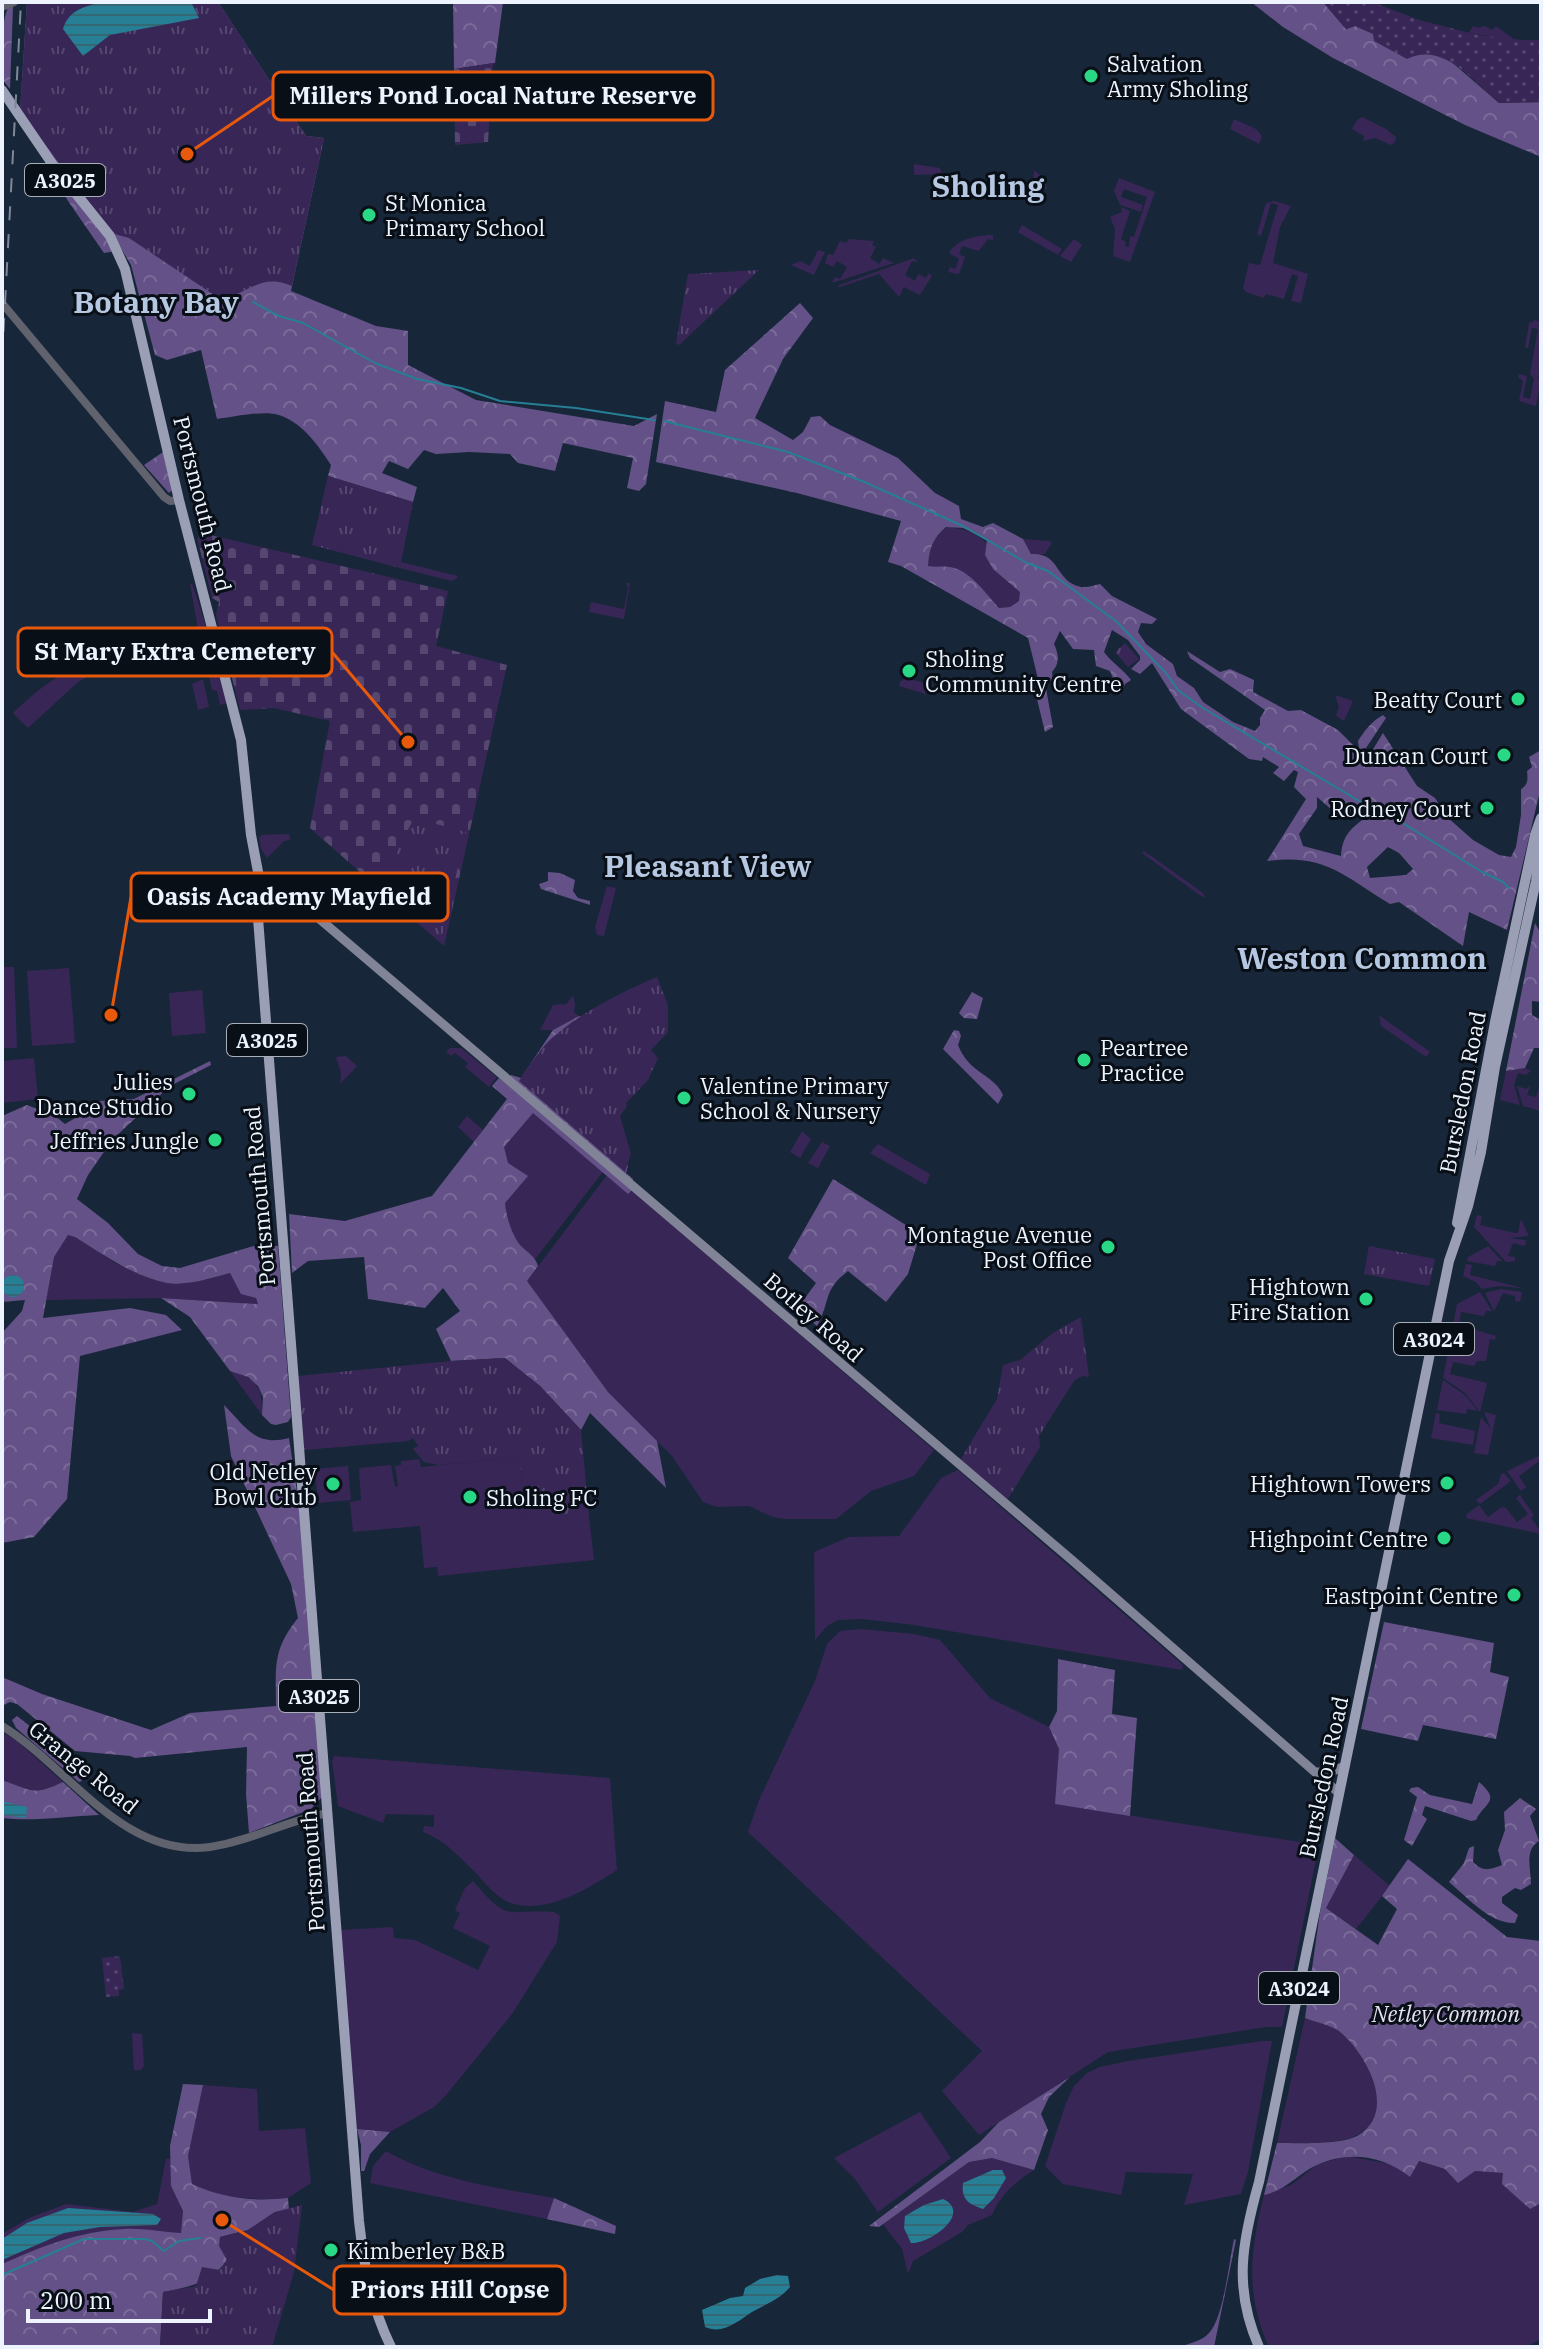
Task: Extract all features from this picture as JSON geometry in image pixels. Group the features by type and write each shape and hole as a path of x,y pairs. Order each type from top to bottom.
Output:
{"main road":[{"name":"Portsmouth Road","path":"2,90 53,165 110,236 125,269 179,500 241,740 251,835 259,877 255,886 263,994 364,2266 371,2299 391,2347"},
{"name":"Bursledon Road","path":"1256,2347 1242,2293 1243,2251 1457,1233 1460,1200 1496,1017 1541,818"},
{"name":"Bursledon Road","path":"1457,1233 1475,1180 1541,843"},
{"name":"Botley Road","path":"259,877 275,881 1339,1793"},
{"path":"1315,1770 1328,1773 1345,1766"}],"street":[{"path":"2,7 14,2"},
{"path":"2,303 164,497 170,501 179,500"},
{"name":"Grange Road","path":"2,1726 121,1823 145,1836 178,1847 208,1847 254,1838 328,1813"}],"green space":[{"path":"27,2 218,2 306,136 324,138 291,291 376,326 408,331 408,365 476,400 634,426 657,414 646,484 639,491 627,488 633,458 563,443 555,471 518,463 510,454 436,454 424,450 408,469 389,461 382,473 417,487 413,502 328,476 331,465 320,449 308,434 284,417 262,413 217,419 201,350 167,360 155,355 131,265 122,250 104,253 52,174 51,155 20,111"},
{"path":"27,2 218,2 306,136 324,138 292,286 281,282 262,283 220,299 129,238 111,233 20,111"},
{"path":"453,2 503,2 495,63 454,69"},
{"path":"1251,2 1323,2 1346,29 1355,26 1420,52 1447,58 1499,103 1541,102 1541,157 1465,125 1333,58 1283,27"},
{"path":"1323,2 1372,2 1419,20 1478,35 1541,40 1541,102 1499,103 1445,59 1420,55 1407,59 1374,41 1373,34 1355,26 1346,29"},
{"path":"13,7 10,89 2,77 1,53 6,14 8,8"},
{"path":"1473,26 1485,26 1492,30 1496,26 1515,40 1469,33"},
{"path":"493,63 488,142 455,145 454,69"},
{"path":"1362,117 1386,129 1396,137 1395,142 1391,145 1375,138 1363,141 1364,136 1352,129"},
{"path":"1234,119 1256,129 1262,136 1259,144 1230,129"},
{"path":"914,164 940,168 942,174 914,175"},
{"path":"1034,170 1044,179 1047,188 1024,201 1020,194 1033,185"},
{"path":"1119,178 1155,192 1130,262 1113,256 1115,229 1110,217 1122,212 1121,207 1130,211 1121,239 1129,247 1130,236 1134,237 1147,197 1124,189 1121,197 1143,205 1141,212 1120,205 1114,191"},
{"path":"1275,201 1291,206 1280,227 1273,263 1308,274 1301,303 1291,301 1298,276 1292,274 1284,299 1266,294 1264,298 1243,288 1249,263 1260,265 1278,205 1271,203 1261,236 1257,234 1266,203"},
{"path":"1022,225 1062,249 1058,255 1018,232"},
{"path":"993,235 993,240 988,239 979,251 962,246 959,254 965,257 959,274 948,272 950,267 955,269 959,259 949,253 957,244 975,237"},
{"path":"849,239 874,241 872,245 876,247 870,258 879,264 883,258 894,263 832,283 835,277 840,279 847,267 837,261 833,267 825,263 828,254 833,255 840,241 846,243"},
{"path":"1074,239 1082,245 1071,262 1060,256"},
{"path":"818,250 825,252 814,275 791,265 800,261 810,266"},
{"path":"914,258 918,262 912,261 905,275 915,281 918,274 926,278 929,273 932,276 920,295 904,287 899,297 879,274 837,286"},
{"path":"759,270 679,345 676,343 688,274"},
{"path":"800,303 813,318 783,359 755,418 793,440 803,432 811,417 820,416 830,425 898,458 935,493 959,506 961,519 983,527 993,523 1023,539 1031,554 1048,557 1072,584 1083,587 1100,584 1112,596 1157,619 1152,624 1141,623 1138,632 1146,644 1173,664 1177,676 1194,688 1203,702 1233,722 1255,731 1265,710 1190,658 1187,651 1220,672 1230,669 1254,680 1253,692 1288,711 1301,710 1338,730 1367,759 1383,733 1417,786 1435,798 1447,817 1473,840 1499,855 1511,857 1516,847 1521,789 1527,782 1527,771 1532,767 1529,757 1541,750 1540,791 1507,930 1469,912 1463,946 1399,902 1390,904 1333,869 1304,860 1267,861 1306,799 1294,787 1298,772 1294,770 1284,781 1273,773 1279,767 1263,757 1262,761 1249,759 1181,709 1152,663 1140,674 1131,669 1140,656 1128,640 1112,630 1104,652 1131,680 1125,684 1120,695 1110,671 1096,666 1094,650 1073,649 1060,631 1054,644 1058,659 1052,672 1053,680 1045,683 1053,727 1045,732 1035,691 1039,683 1028,638 901,566 888,562 901,521 797,493 656,462 665,401 716,412 725,370","holes":["946,527 963,528 987,540 985,555 993,569 1020,592 1019,601 1010,607 999,608 967,574 951,567 928,566 932,544","1317,797 1339,816 1357,812 1368,816 1349,832 1343,842 1341,856 1303,846 1299,834 1317,808","1388,847 1399,853 1413,869 1406,875 1370,878 1367,867"]},
{"path":"1535,320 1541,322 1538,378 1541,380 1536,406 1519,401 1523,381 1518,377 1519,374 1527,376 1523,397 1530,399 1534,379 1530,374 1538,329 1532,328 1528,348 1525,348 1529,323"},
{"path":"163,452 172,490 169,493 144,465"},
{"path":"328,476 413,502 400,568 312,545"},
{"path":"947,527 974,534 992,548 1021,592 1019,601 1010,607 999,608 984,592 949,566 939,569 927,566 932,544"},
{"path":"202,533 448,591 436,646 507,665 444,946 310,828 330,721 274,708 240,710 216,615 219,602 212,598 197,538"},
{"path":"1023,539 1052,543 1045,554 1031,554"},
{"path":"401,562 458,576 452,581 400,568"},
{"path":"192,583 207,630 206,633 198,629"},
{"path":"626,583 630,583 624,619 589,612 591,602 624,609"},
{"path":"1125,643 1139,659 1128,667 1115,652"},
{"path":"109,654 114,658 112,663 78,682 28,728 13,713 57,677"},
{"path":"218,674 227,703 220,705 209,676"},
{"path":"905,678 925,683 926,694 899,686"},
{"path":"203,679 209,707 198,710 192,684"},
{"path":"1335,695 1353,701 1344,721 1336,716 1339,707"},
{"path":"1383,715 1386,718 1366,748 1359,749 1358,741 1363,733"},
{"path":"414,818 466,832 441,940 379,887"},
{"path":"289,834 290,840 284,841 267,858 259,838 262,835"},
{"path":"1144,851 1203,893 1205,897 1142,853"},
{"path":"548,872 560,873 575,880 573,891 578,898 590,901 590,905 541,889 539,884 548,881"},
{"path":"607,886 616,888 604,936 597,935 595,927"},
{"path":"1535,923 1541,934 1541,1002 1532,1001 1532,1015 1541,1020 1541,1048 1534,1048 1525,1068 1506,1071"},
{"path":"2,967 14,967 17,1048 2,1048"},
{"path":"69,968 75,1043 32,1046 27,971"},
{"path":"657,977 668,1005 668,1032 651,1050 658,1058 648,1080 626,1103 620,1116 631,1154 625,1172 519,1081 545,1045 568,1025 613,998"},
{"path":"202,990 206,1033 172,1036 169,993"},
{"path":"972,992 983,998 977,1019 964,1018 959,1013"},
{"path":"573,996 574,1012 579,1016 553,1030 540,1030 553,1005 566,1004"},
{"path":"1379,1015 1430,1052 1426,1057 1381,1026"},
{"path":"579,1016 588,1018 624,1161 628,1166 626,1173 633,1179 632,1190 628,1194 533,1113 504,1147 508,1163 528,1176 505,1203 515,1237 538,1266 527,1281 608,1392 657,1441 666,1488 590,1413 581,1430 540,1386 505,1358 451,1361 436,1329 460,1311 443,1288 425,1308 368,1299 364,1257 308,1261 292,1273 289,1214 345,1221 432,1196 507,1099 492,1086 499,1078 503,1081 511,1075 521,1078 553,1030"},
{"path":"954,1030 959,1031 958,1045 968,1062 999,1088 1003,1095 998,1104 943,1049"},
{"path":"450,1048 461,1048 497,1077 489,1087 465,1067 468,1063 455,1053 451,1056 446,1052"},
{"path":"346,1056 357,1066 340,1084 341,1073 336,1057"},
{"path":"34,1058 38,1099 2,1103 2,1061"},
{"path":"210,1061 211,1065 170,1086 113,1139 88,1175 77,1199 108,1223 138,1254 162,1266 180,1268 257,1245 278,1246 291,1417 288,1422 271,1424 262,1415 263,1397 258,1386 248,1377 230,1371 190,1317 161,1298 258,1304 256,1298 241,1294 230,1273 191,1282 167,1283 131,1270 68,1235 54,1257 43,1318 130,1308 166,1315 182,1330 80,1356 67,1499 34,1537 2,1543 2,1333 22,1311 25,1300 2,1302 2,1116 27,1105 55,1116 65,1124 99,1101 134,1099"},
{"path":"1525,1068 1531,1071 1526,1075 1518,1073 1514,1085 1520,1105 1500,1100 1506,1071"},
{"path":"1541,1081 1541,1111 1523,1106 1517,1086 1526,1089 1530,1086 1527,1095 1536,1097"},
{"path":"525,1100 606,1168 522,1276 454,1188"},
{"path":"467,1116 483,1130 474,1142 458,1127"},
{"path":"802,1131 811,1139 800,1158 790,1152"},
{"path":"822,1142 830,1146 818,1168 808,1163"},
{"path":"878,1144 930,1174 926,1185 870,1153"},
{"path":"610,1171 934,1450 914,1476 871,1491 836,1519 785,1519 749,1506 717,1507 703,1502 672,1456 608,1392 527,1281"},
{"path":"833,1179 920,1234 908,1274 886,1302 848,1271 830,1291 817,1326 797,1309 816,1283 788,1258"},
{"path":"1477,1215 1482,1216 1480,1225 1515,1233 1518,1233 1521,1219 1529,1236 1509,1238 1526,1240 1525,1246 1513,1243 1508,1256 1515,1257 1515,1261 1506,1262 1474,1227"},
{"path":"68,1235 117,1264 206,1280 230,1273 241,1293 256,1298 258,1304 161,1298 46,1300 54,1257"},
{"path":"1369,1246 1435,1259 1429,1286 1364,1274"},
{"path":"1488,1246 1502,1261 1497,1261 1495,1266 1467,1261 1468,1257"},
{"path":"1466,1264 1472,1265 1470,1275 1523,1288 1499,1286 1482,1289 1463,1276"},
{"path":"1501,1289 1522,1292 1520,1302 1515,1301 1515,1296 1503,1293 1494,1311 1485,1293"},
{"path":"1480,1292 1492,1311 1486,1311 1484,1316 1461,1312 1459,1325 1496,1336 1495,1340 1490,1339 1486,1361 1477,1361 1474,1366 1453,1362 1450,1374 1487,1383 1480,1412 1465,1393 1443,1378 1457,1304"},
{"path":"1081,1317 1089,1377 1082,1376 1074,1381 1039,1436 1040,1447 1006,1502 959,1462 997,1399 1003,1365 1020,1360 1053,1333"},
{"path":"504,1358 540,1386 581,1430 589,1517 526,1525 519,1457 439,1465 424,1462 413,1449 418,1446 413,1438 408,1441 304,1450 298,1376"},
{"path":"230,1371 247,1377 256,1386 261,1398 262,1415"},
{"path":"1443,1380 1465,1395 1478,1411 1467,1409 1466,1414 1437,1410"},
{"path":"224,1405 259,1437 268,1440 289,1438 299,1505 322,1789 321,1798 311,1809 249,1833 247,1747 135,1758 75,1751 17,1704 10,1702 2,1706 2,1677 42,1694 151,1730 190,1713 276,1706 277,1659 284,1640 298,1618 291,1584 231,1456"},
{"path":"1484,1412 1496,1415 1488,1455 1474,1453 1481,1417 1491,1429"},
{"path":"1436,1413 1440,1414 1439,1423 1475,1431 1473,1445 1431,1438"},
{"path":"1541,1455 1541,1460 1519,1476 1526,1487 1521,1491 1507,1471"},
{"path":"519,1457 526,1524 589,1517 594,1560 438,1576 437,1567 424,1568 420,1526 353,1532 350,1502 361,1500 359,1468 391,1465 395,1487 398,1486 395,1466 401,1465 401,1461 419,1459 421,1467"},
{"name":"Old Netley Bowl Club","path":"348,1466 351,1500 318,1503 315,1469"},
{"path":"958,1470 1183,1665 1182,1670 862,1619 838,1620 827,1626 815,1640 814,1552 849,1537 899,1536 941,1478"},
{"path":"1504,1473 1511,1481 1480,1504 1476,1500 1498,1484"},
{"path":"1520,1495 1534,1515 1531,1518 1541,1528 1541,1534 1466,1518 1479,1505 1488,1517 1502,1507 1506,1508 1517,1522 1528,1514 1516,1498"},
{"path":"1384,1622 1494,1643 1490,1672 1509,1677 1496,1739 1423,1725 1418,1741 1361,1729"},
{"path":"861,1629 940,1640 990,1698 1049,1727 1059,1749 1056,1804 1319,1845 1282,2027 1108,2052 979,2135 942,2091 982,2051 748,1832 759,1800 815,1681 827,1644 840,1631"},
{"path":"1058,1659 1115,1670 1112,1714 1137,1718 1130,1816 1055,1804 1059,1749 1049,1727 1057,1711"},
{"path":"17,1716 71,1758 82,1781 79,1782 16,1728 12,1720"},
{"path":"2,1732 17,1741 63,1782 33,1790 2,1780"},
{"path":"334,1756 610,1778 617,1870 579,1892 551,1903 536,1906 508,1902 451,1850 423,1832 424,1826 434,1827 434,1815 386,1814 383,1823 338,1806"},
{"path":"2,1780 33,1790 63,1782 99,1815 2,1818"},
{"path":"1479,1782 1490,1798 1476,1820 1425,1806 1422,1815 1427,1819 1412,1846 1404,1840 1417,1797 1409,1791 1411,1788 1418,1787 1430,1795 1472,1804"},
{"path":"1520,1798 1536,1809 1530,1816 1539,1841 1530,1854 1531,1884 1521,1890 1515,1888 1502,1897 1502,1903 1518,1915 1515,1923 1488,1914 1449,1882 1464,1863 1469,1848 1474,1846 1473,1862 1477,1865 1486,1869 1502,1865 1498,1850 1505,1830 1504,1812"},
{"name":"Netley Common","path":"1335,1838 1354,1855 1326,1908 1378,1945 1397,1909 1382,1896 1408,1859 1507,1937 1541,1941 1541,2203 1530,2209 1502,2184 1503,2173 1475,2171 1458,2183 1445,2169 1419,2161 1410,2177 1378,2160 1353,2157 1317,2165 1264,2195 1277,2143 1350,2139 1369,2126 1376,2113 1374,2083 1359,2053 1339,2031 1305,2018 1320,1912"},
{"path":"1354,1855 1390,1886 1356,1929 1326,1908"},
{"path":"473,1881 494,1904 509,1912 554,1912 560,1916 557,1942 512,2014 434,2107 390,2132 357,2129 341,1930 393,1927 394,1938 415,1940 478,1970 490,1946 453,1928 460,1913 455,1910 465,1888"},
{"path":"120,1956 124,1989 119,1990 119,1996 106,1997 102,1958"},
{"path":"1305,2018 1339,2031 1359,2053 1374,2083 1376,2112 1369,2125 1350,2138 1318,2143 1277,2143"},
{"path":"132,2033 142,2034 144,2066 141,2070 134,2070"},
{"path":"1272,2041 1248,2172 1241,2194 1184,2205 1193,2174 1126,2172 1121,2195 1063,2184 1045,2166 1066,2103 1074,2086 1087,2073 1128,2061"},
{"path":"1070,2077 1049,2097 1041,2114 1048,2130 1034,2170 992,2158 969,2162 879,2227 869,2226 980,2142 999,2122"},
{"path":"183,2084 203,2085 188,2156 192,2184 238,2198 288,2198 289,2210 275,2212 248,2230 220,2237 227,2260 221,2268 199,2283 163,2292 160,2347 2,2347 2,2264 77,2236 108,2230 181,2233 183,2211 171,2186 170,2146"},
{"path":"203,2085 257,2089 259,2131 305,2128 311,2183 288,2198 270,2200 214,2195 192,2184 188,2156"},
{"path":"920,2112 951,2158 878,2212 855,2179 834,2158"},
{"path":"357,2129 390,2132 370,2154 364,2171 361,2171 361,2145"},
{"path":"386,2151 447,2176 554,2198 547,2219 370,2183 373,2166"},
{"path":"1347,2156 1395,2165 1410,2177 1418,2161 1445,2169 1503,2173 1529,2209 1541,2203 1541,2339 1526,2347 1269,2347 1256,2309 1252,2272 1264,2195 1291,2185 1318,2164"},
{"path":"992,2158 1034,2170 1009,2189 992,2215 968,2225 962,2232 913,2261 908,2274 902,2249 883,2224 969,2162"},
{"path":"166,2159 171,2159 171,2186 183,2211 181,2233 124,2229 92,2233 2,2264 2,2234 29,2218 66,2204 133,2212 157,2204"},
{"path":"554,2198 616,2226 615,2234 547,2219"},
{"path":"302,2205 294,2272 272,2347 160,2347 163,2292 196,2286 202,2267 220,2270 227,2260 219,2246 220,2237 248,2230 275,2212"},
{"path":"1234,2239 1214,2347 1181,2347 1209,2333 1219,2315"}],"water":[{"path":"102,2 191,2 199,18 110,35 83,56 63,29 73,13"},
{"path":"13,1275 21,1278 24,1286 21,1294 13,1297 5,1294 2,1286 5,1278"},
{"path":"2,1801 27,1807 26,1818 2,1815"},
{"path":"993,2170 1002,2170 1006,2178 983,2209 964,2197 963,2183"},
{"path":"943,2199 951,2205 951,2219 928,2239 911,2243 904,2228 905,2216"},
{"path":"68,2208 153,2214 161,2219 157,2225 100,2227 64,2233 2,2260 2,2239 27,2223"},
{"path":"788,2276 790,2287 781,2295 730,2326 718,2329 705,2327 702,2310 743,2296 745,2288 760,2279"}],"waterway":[{"path":"253,302 279,316 303,323 375,363 417,379 461,388 500,401 654,420"},
{"path":"664,421 788,452 963,526 1027,563 1048,571 1117,622 1179,691 1203,708 1371,808 1380,809 1509,888"},
{"path":"2,2275 84,2239 145,2239 164,2251 179,2241 200,2238"}],"railway":[{"path":"2,360 21,2"}],"place":[{"name":"Salvation Army Sholing","path":"1091,76"},
{"name":"Millers Pond Local Nature Reserve","path":"187,154"},
{"name":"St Monica Primary School","path":"369,215"},
{"name":"Sholing Community Centre","path":"909,671"},
{"name":"Beatty Court","path":"1518,699"},
{"name":"St Mary Extra Cemetery","path":"408,742"},
{"name":"Duncan Court","path":"1504,755"},
{"name":"Rodney Court","path":"1487,808"},
{"name":"Oasis Academy Mayfield","path":"111,1015"},
{"name":"Peartree Practice","path":"1084,1060"},
{"name":"Julies Dance Studio","path":"189,1094"},
{"name":"Valentine Primary School & Nursery","path":"684,1098"},
{"name":"Jeffries Jungle","path":"215,1140"},
{"name":"Montague Avenue Post Office","path":"1108,1247"},
{"name":"Hightown Fire Station","path":"1366,1299"},
{"name":"Hightown Towers","path":"1447,1483"},
{"name":"Old Netley Bowl Club","path":"333,1484"},
{"name":"Sholing FC","path":"470,1497"},
{"name":"Highpoint Centre","path":"1444,1538"},
{"name":"Eastpoint Centre","path":"1514,1595"},
{"name":"Priors Hill Copse","path":"222,2220"},
{"name":"Kimberley B&B","path":"331,2250"}],"district":[{"name":"Sholing","path":"988,185"},
{"name":"Botany Bay","path":"156,301"},
{"name":"Pleasant View","path":"708,865"},
{"name":"Weston Common","path":"1362,957"}]}
